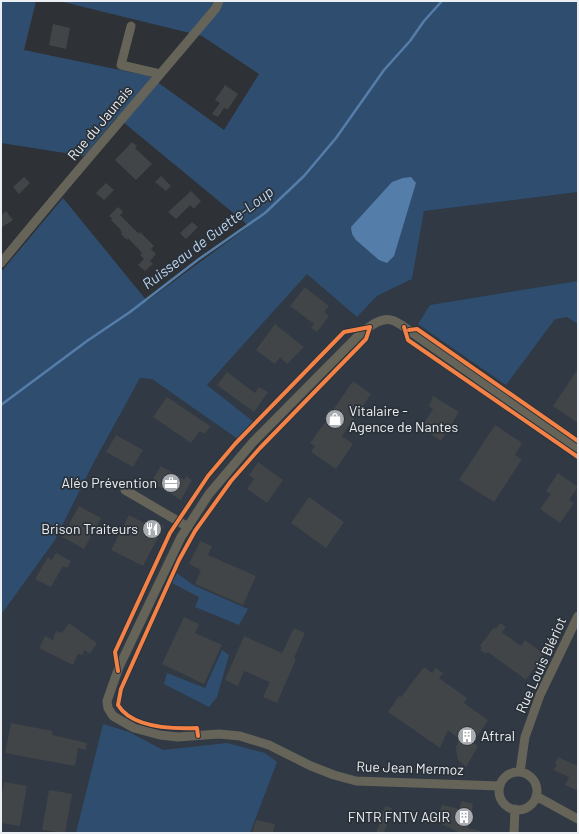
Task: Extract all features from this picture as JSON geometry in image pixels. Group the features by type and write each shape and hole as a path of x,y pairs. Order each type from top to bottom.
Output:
{"street":[{"name":"Rue du Jaunais","path":"1,263 216,8 219,1"},
{"path":"131,26 121,65 160,74"},
{"name":"Rue Jean Mermoz","path":"500,786 356,781 334,776 269,745 240,736 219,734 178,738 134,728 114,716 108,708 107,701 120,667 181,537 209,494 253,442 361,333 381,321 390,319 400,324 578,449"},
{"path":"125,490 188,527"},
{"name":"Rue Louis Blériot","path":"520,772 525,737 540,695 578,616"},
{"path":"520,772 525,773 534,780 537,791 531,805 521,810 506,805 500,796 500,786 505,777 510,774 520,772"},
{"path":"536,796 578,819"},
{"path":"514,833 515,809"}],"shaded area":[{"path":"1,1 36,1 24,50 149,76 224,130 259,74 202,36 59,1 578,1 578,192 424,211 412,279 377,296 357,317 307,274 207,385 254,422 239,440 152,379 140,378 93,464 55,540 1,615 1,272 63,198 147,301 249,226 117,117 84,156 1,143"},
{"path":"411,177 416,183 394,256 387,263 379,260 356,240 352,234 351,227 392,182"},
{"path":"578,192 578,833 1,833 1,615 55,540 93,464 140,378 152,379 239,440 254,422 207,385 307,273 357,317 377,296 412,279 424,211"},
{"path":"578,281 578,324 567,317 555,319 506,385 418,324 430,305"},
{"path":"177,573 193,585 248,609 239,625 195,607 199,597 172,583"},
{"path":"222,650 229,655 217,697 209,707 164,684 167,673 205,688"},
{"path":"103,724 129,732 163,750 227,743 265,753 277,762 250,833 76,833"}],"building":[{"path":"53,24 70,28 66,49 49,45"},
{"path":"225,85 238,94 228,109 224,108 218,117 212,114 220,103 215,100"},
{"path":"132,142 137,146 135,148 152,164 136,180 115,160"},
{"path":"161,176 171,186 166,191 155,182"},
{"path":"24,177 30,183 19,194 13,187"},
{"path":"106,183 114,190 104,200 96,193"},
{"path":"191,191 201,201 194,209 190,205 176,219 168,212"},
{"path":"118,207 123,212 120,215 139,234 140,232 154,246 151,249 156,254 150,261 153,264 145,271 138,265 144,259 140,255 142,253 128,238 127,240 121,234 120,229 109,216"},
{"path":"6,211 13,220 1,228 1,215"},
{"path":"192,222 198,227 186,239 180,233"},
{"path":"305,287 329,306 324,312 329,316 317,332 311,328 314,324 290,306"},
{"path":"275,324 304,347 287,364 280,357 275,364 256,350"},
{"path":"578,369 578,423 553,406"},
{"path":"227,372 255,393 259,387 268,392 254,412 217,385"},
{"path":"353,381 371,394 342,436 353,444 336,469 311,452 315,446 310,443 327,420 324,418 330,409 333,410"},
{"path":"433,396 459,412 441,441 421,428 433,409 429,406"},
{"path":"167,397 210,426 205,434 200,431 191,443 153,417"},
{"path":"495,425 522,443 515,455 522,459 494,502 459,480"},
{"path":"116,435 143,450 133,467 106,452"},
{"path":"258,462 283,480 267,503 247,489 254,479 249,475"},
{"path":"161,466 184,480 186,476 192,480 181,500 151,482"},
{"path":"558,473 578,487 569,500 574,503 560,523 540,509 551,494 546,491"},
{"path":"309,497 344,522 326,548 291,523"},
{"path":"79,506 101,518 84,549 62,537"},
{"path":"129,515 146,524 149,519 164,526 143,566 111,550"},
{"path":"200,541 212,546 208,555 256,576 243,605 195,584 201,570 189,564"},
{"path":"56,553 71,561 67,568 63,566 51,587 35,579 48,557 52,560"},
{"path":"184,617 199,624 195,633 222,645 204,684 162,664"},
{"path":"69,623 97,643 90,654 84,650 83,655 78,654 73,665 39,648 45,636 53,640 56,631 62,633"},
{"path":"500,623 506,627 502,632 521,646 525,640 544,654 526,680 488,652 486,654 480,650 482,648 480,646 494,627 496,629"},
{"path":"294,628 305,633 294,658 296,659 277,703 263,697 270,682 244,671 238,686 225,680 244,636 282,653"},
{"path":"424,667 432,673 436,668 443,673 439,678 467,698 464,703 488,720 473,743 478,746 466,767 459,761 457,756 456,747 459,739 448,730 440,748 388,712 399,696 401,697"},
{"path":"11,723 52,731 52,735 87,743 86,750 78,748 75,766 5,753"},
{"path":"558,757 578,766 578,791 565,785 569,777 553,770 557,765 555,764"},
{"path":"4,782 27,786 20,826 1,823 1,799"},
{"path":"49,790 72,794 65,833 42,830"},
{"path":"462,801 473,804 468,828 480,831 480,833 460,833 435,821 442,805 459,809"},
{"path":"385,806 392,808 389,819 384,833 376,833"},
{"path":"256,820 275,824 273,833 252,833"}],"waterway":[{"name":"Ruisseau de Guette-Loup","path":"1,405 87,341 130,312 199,259 265,213 304,176 336,138 384,70 410,41 424,21 442,1"}],"cycle path":[{"path":"118,671 115,652 170,533 208,476 235,444 344,332 370,327"},
{"path":"198,736 197,728 154,726 143,723 124,713 118,705 121,689 179,560 195,531 231,481 260,448 366,339 370,327"},
{"path":"404,327 408,340 578,457"},
{"path":"409,330 417,329 578,441"}],"place":[{"name":"Vitalaire - Agence de Nantes","path":"335,419"},
{"name":"Aléo Prévention","path":"171,483"},
{"name":"Brison Traiteurs","path":"152,529"},
{"name":"Aftral","path":"467,736"},
{"name":"FNTR FNTV AGIR","path":"464,817"}]}
